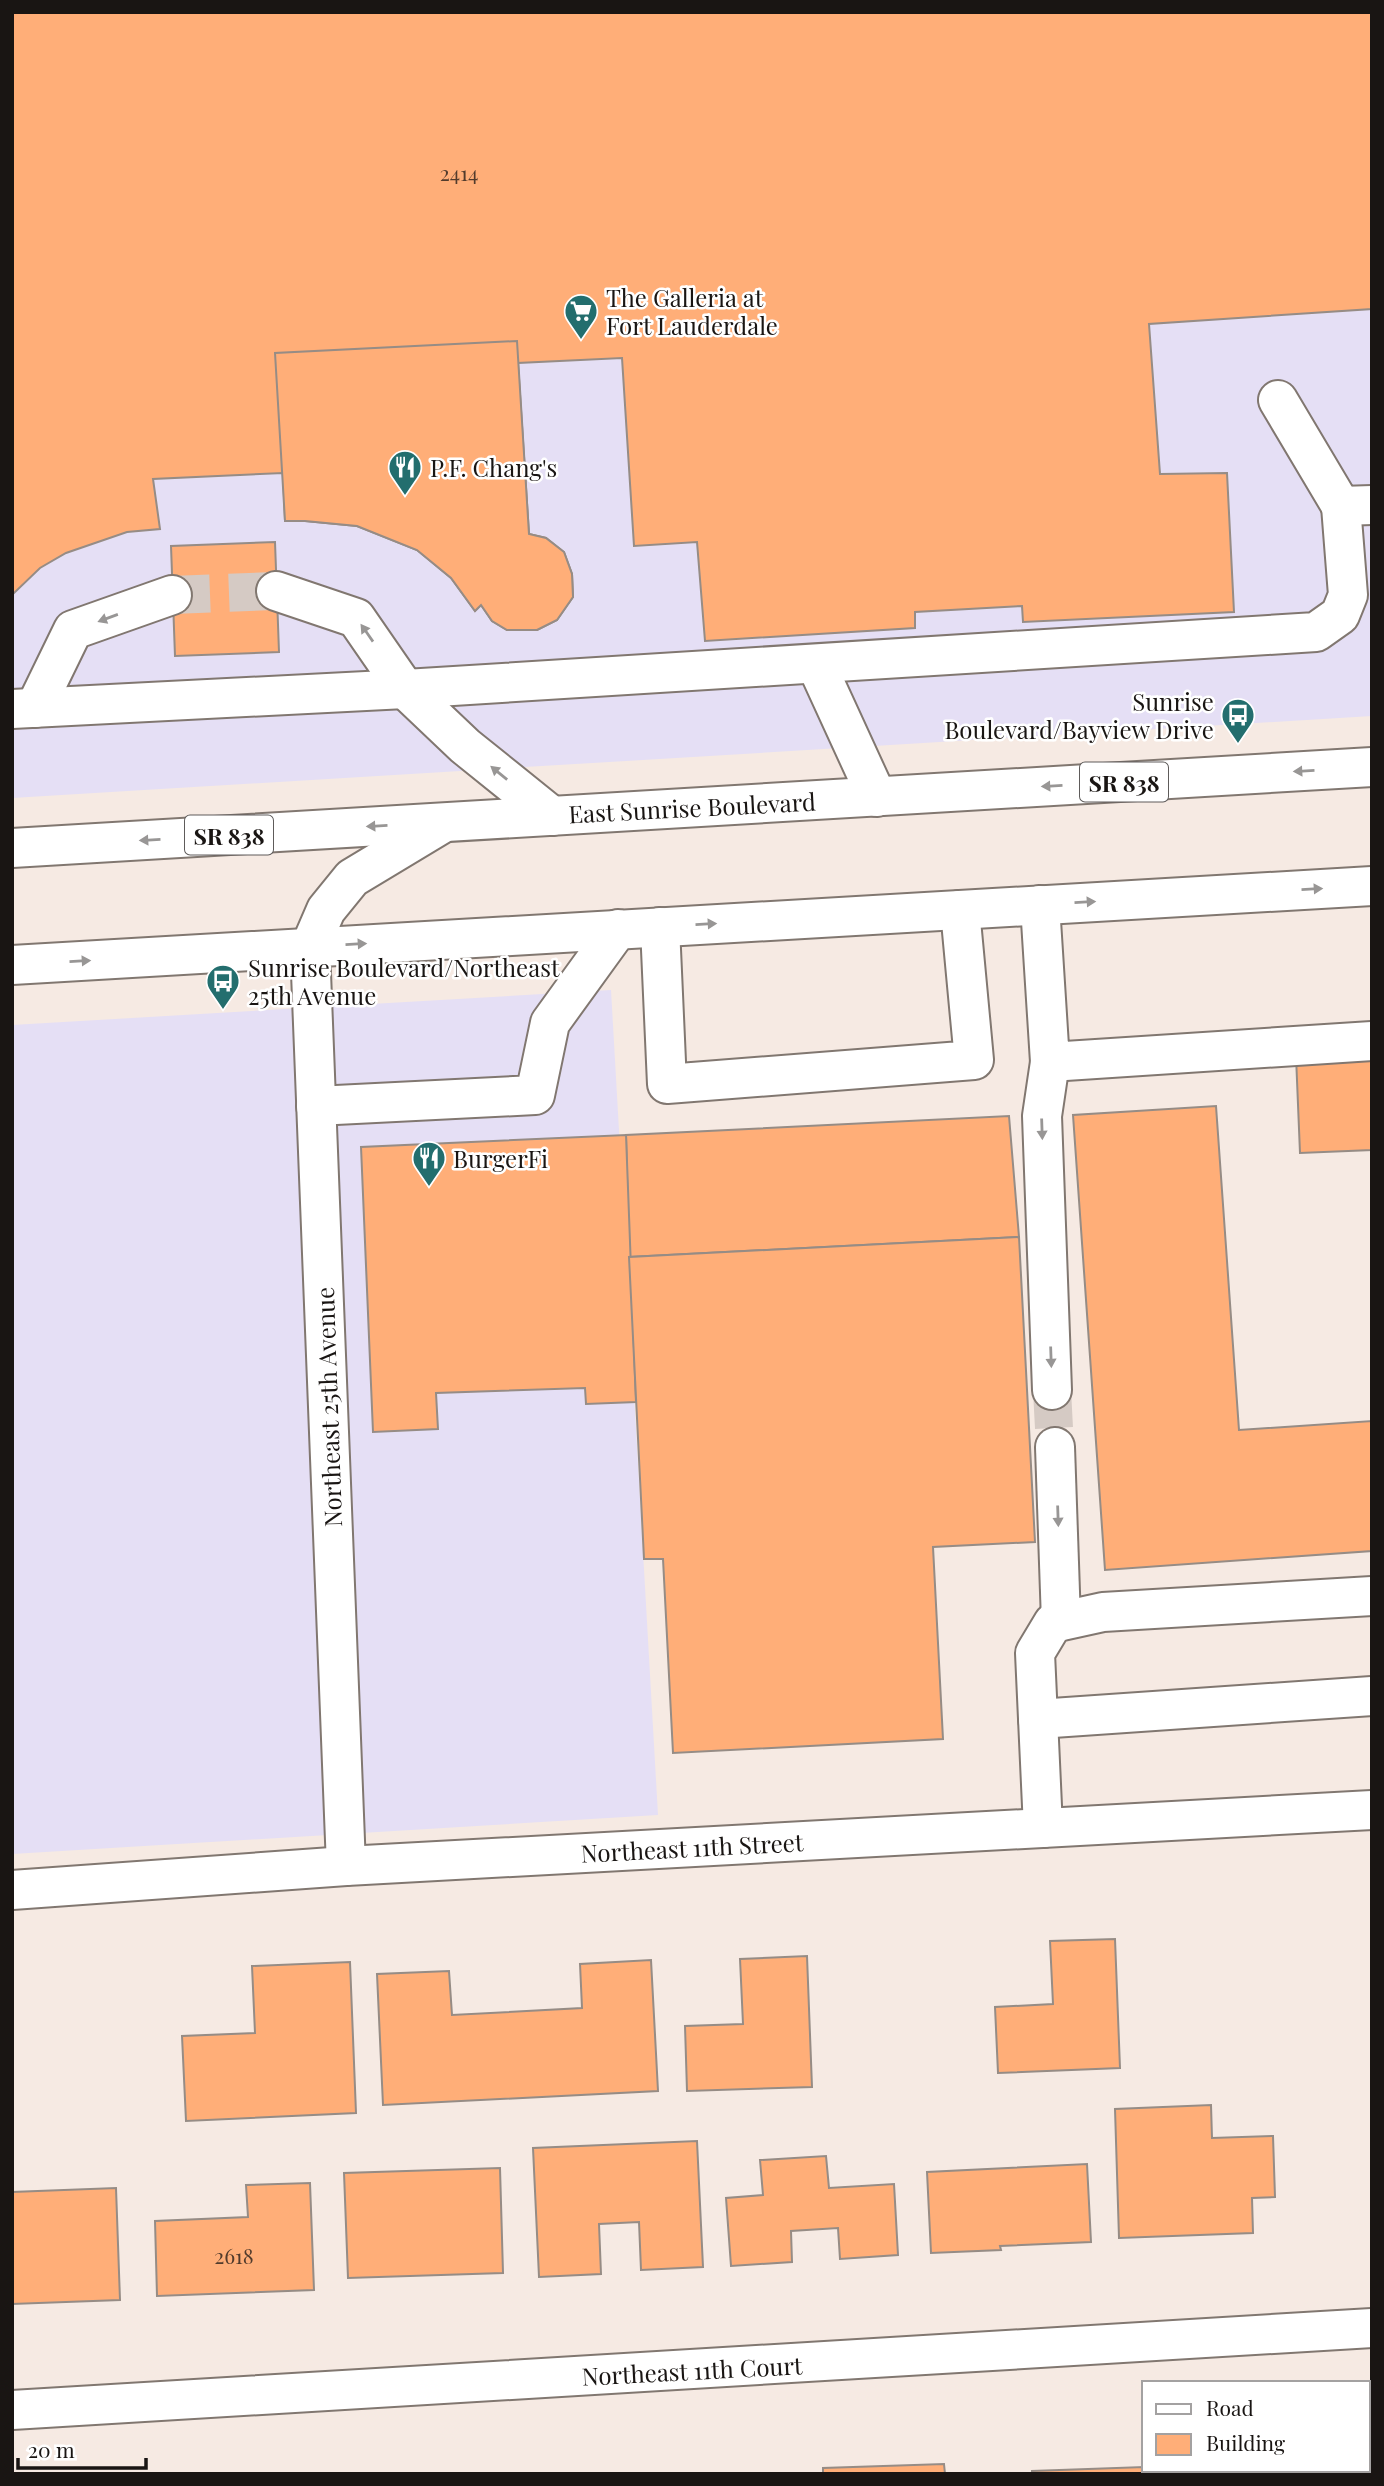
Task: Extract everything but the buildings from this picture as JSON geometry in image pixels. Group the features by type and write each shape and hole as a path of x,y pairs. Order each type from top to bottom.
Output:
{"street":[{"path":"24,709 405,689 1316,632 1340,615 1348,595 1357,506 1278,400"},
{"path":"276,592 356,618 405,689 465,746 552,816"},
{"path":"24,709 73,630 172,595"},
{"path":"816,664 877,797"},
{"name":"East Sunrise Boulevard","path":"12,848 1372,767"},
{"path":"310,947 326,910 352,878 445,822"},
{"path":"12,965 1372,886"},
{"path":"1040,905 1050,1062 1042,1116 1052,1390"},
{"path":"660,927 667,1084 974,1060 960,909"},
{"path":"316,1106 536,1095 550,1023 618,929"},
{"name":"Northeast 25th Avenue","path":"310,947 346,1866"},
{"path":"1050,1062 1372,1041"},
{"path":"1055,1447 1062,1621"},
{"path":"1043,1828 1035,1653 1053,1623 1103,1612 1372,1596"},
{"path":"1038,1719 1372,1696"},
{"name":"Northeast 11th Street","path":"12,1890 346,1866 1372,1810"},
{"name":"Northeast 11th Court","path":"12,2410 1372,2329"}],"shaded area":[{"name":"The Galleria at Fort Lauderdale","path":"12,12 1372,12 1372,716 12,798"},
{"path":"611,990 658,1815 12,1854 12,1025"}],"tunnel":[{"path":"172,595 276,591"},
{"path":"1052,1390 1055,1447"}],"place":[{"name":"The Galleria at Fort Lauderdale","path":"581,341"},
{"name":"P.F. Chang's","path":"405,497"},
{"name":"Sunrise Boulevard/Bayview Drive","path":"1238,745"},
{"name":"Sunrise Boulevard/Northeast 25th Avenue","path":"223,1011"},
{"name":"BurgerFi","path":"429,1188"}]}
